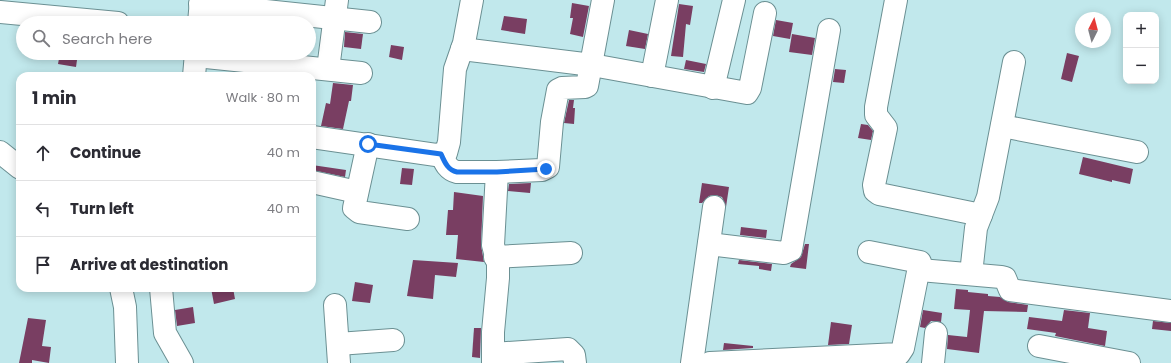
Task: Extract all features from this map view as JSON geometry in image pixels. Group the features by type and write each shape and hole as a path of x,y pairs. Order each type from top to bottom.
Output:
{"street":[{"path":"316,138 441,154 446,153 449,142 455,69 462,49 472,0"},
{"path":"441,154 447,166 452,171 497,172 542,170 548,167 552,122 558,90 562,88 585,87 588,83 603,0"},
{"path":"652,76 667,0"},
{"path":"713,88 734,0"},
{"path":"896,0 876,107 876,115 886,128 874,185 875,191 879,194 982,215"},
{"path":"200,9 336,9 370,22"},
{"path":"328,70 336,9"},
{"path":"0,12 43,16"},
{"path":"462,49 592,65 745,94 749,92 765,13"},
{"path":"709,244 784,252 790,250 829,30"},
{"path":"195,62 361,73"},
{"path":"971,274 975,233 988,196 1014,62"},
{"path":"1002,126 1137,152"},
{"path":"368,144 354,205 356,210 408,219"},
{"path":"0,152 16,165"},
{"path":"497,172 493,245 498,264 493,358 568,349 574,355 575,363"},
{"path":"316,183 357,192"},
{"path":"692,363 714,207"},
{"path":"710,363 861,359 897,355 902,352 921,264 919,260 869,252"},
{"path":"495,257 571,253"},
{"path":"920,270 1004,277 1010,290 1171,311"},
{"path":"122,292 125,307 127,363"},
{"path":"158,292 165,333 182,363"},
{"path":"335,304 339,353 393,340"},
{"path":"933,363 936,333"},
{"path":"1039,346 1129,363"}],"building":[{"path":"572,3 589,6 583,37 570,34 573,18 570,18"},
{"path":"679,4 693,6 690,25 686,24 683,57 671,56"},
{"path":"504,16 527,19 525,34 501,30"},
{"path":"776,20 793,23 790,39 773,36"},
{"path":"629,30 648,34 645,49 626,46"},
{"path":"345,32 363,34 361,49 344,47"},
{"path":"792,34 815,38 812,55 789,52"},
{"path":"391,45 404,47 402,60 389,57"},
{"path":"1067,53 1079,56 1072,82 1061,79"},
{"path":"59,60 77,60 76,67 58,64"},
{"path":"686,60 706,64 704,72 684,69"},
{"path":"835,69 846,70 844,83 833,82"},
{"path":"333,83 353,85 351,101 349,101 343,129 321,126 326,103 330,104"},
{"path":"569,100 574,100 574,124 564,123"},
{"path":"861,124 868,125 873,131 871,140 858,138"},
{"path":"1083,157 1133,169 1130,184 1112,180 1112,182 1079,174"},
{"path":"316,166 346,170 345,177 316,171"},
{"path":"402,168 414,169 412,185 400,184"},
{"path":"531,183 530,193 508,191 509,184"},
{"path":"702,183 729,187 726,207 722,197 715,195 709,196 702,203 699,203"},
{"path":"454,192 483,196 481,245 484,262 456,259 458,235 446,235 448,210 453,210"},
{"path":"741,227 767,230 766,238 740,235"},
{"path":"805,244 809,244 806,269 790,267 791,264 801,257"},
{"path":"413,260 458,263 456,277 435,275 433,299 407,296"},
{"path":"739,260 772,264 771,271 759,269 759,266 738,264"},
{"path":"355,282 373,285 370,303 352,301"},
{"path":"956,289 988,294 988,296 1000,297 1008,302 1028,305 1027,312 984,311 979,353 947,349 948,335 967,337 970,310 954,309"},
{"path":"212,292 234,292 235,299 214,304"},
{"path":"193,307 195,323 177,326 175,310"},
{"path":"923,310 942,313 941,322 931,321 925,328 920,327"},
{"path":"1064,310 1090,313 1088,328 1107,331 1105,346 1055,336 1056,333 1027,329 1029,317 1062,321"},
{"path":"28,318 46,320 42,346 51,347 49,363 32,360 32,363 19,363"},
{"path":"1153,321 1171,323 1171,331 1152,329"},
{"path":"831,322 852,325 849,344 828,345"},
{"path":"474,328 481,328 480,358 472,357"},
{"path":"724,343 753,346 753,348 723,350"}],"route":[{"path":"368,144 436,155 441,154 447,166 452,171 457,172 497,172 546,169"}]}
